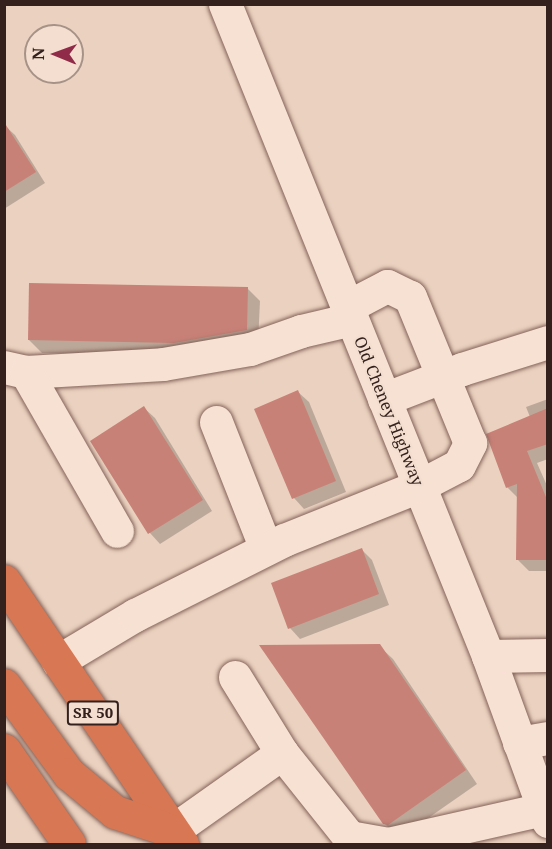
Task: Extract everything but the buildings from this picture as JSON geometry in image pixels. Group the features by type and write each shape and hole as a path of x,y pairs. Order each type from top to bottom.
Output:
{"highway":[{"name":"SR 50","path":"4,581 177,838"},
{"path":"4,685 69,774 115,812 177,838"},
{"path":"4,750 69,844"}],"street":[{"name":"Old Cheney Highway","path":"225,4 488,656 533,741 545,815"},
{"path":"15,370 163,364 250,349 350,313 387,286 410,297 470,443 459,465 419,486 266,549 135,615 58,661"},
{"path":"384,399 444,376 548,342"},
{"path":"15,370 117,531"},
{"path":"216,422 266,549"},
{"path":"488,656 548,655"},
{"path":"236,677 282,753 349,837 388,844 545,815"},
{"path":"177,838 282,753"}]}
